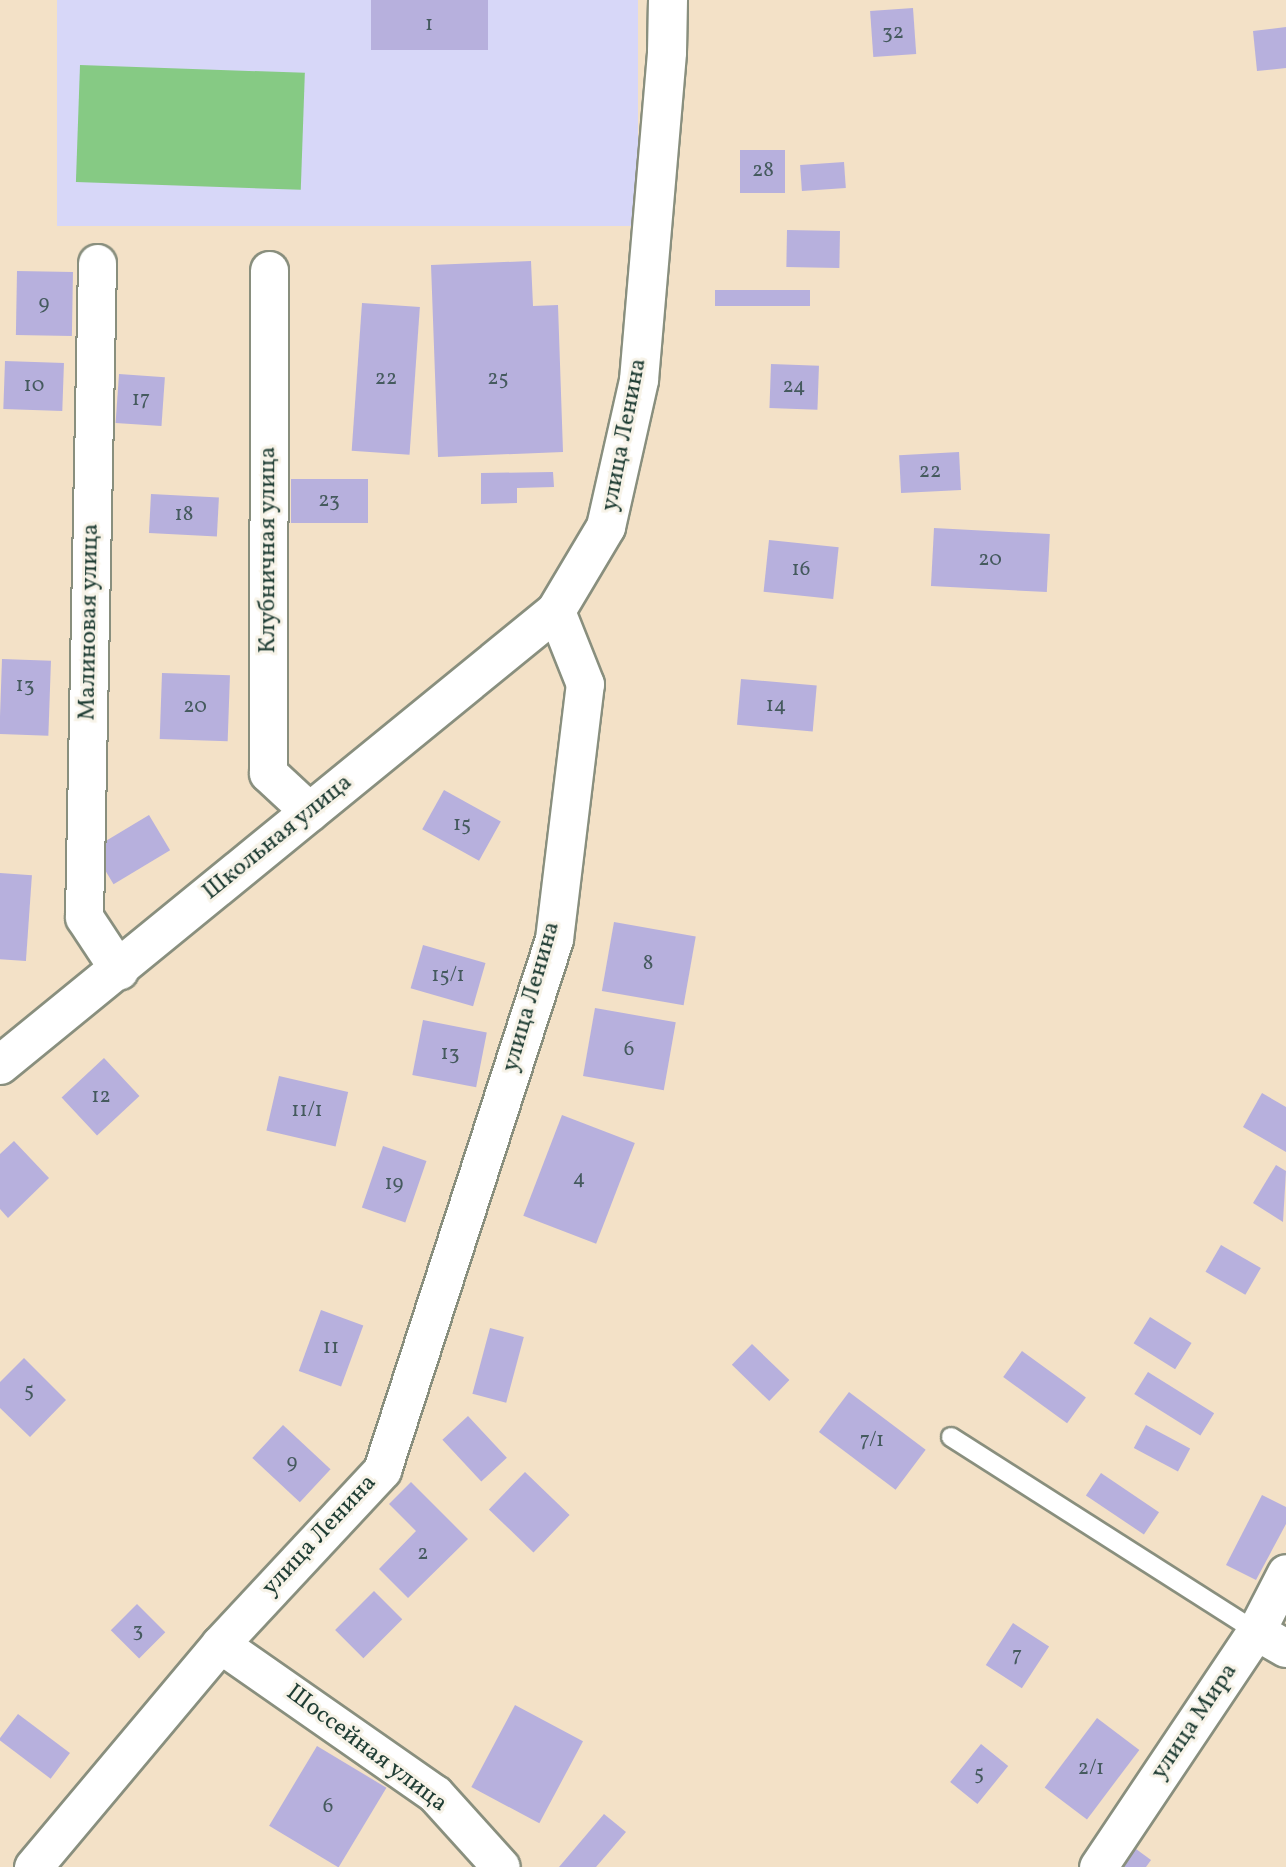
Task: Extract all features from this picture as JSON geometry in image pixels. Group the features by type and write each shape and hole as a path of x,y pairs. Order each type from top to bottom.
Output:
{"street":[{"name":"улица Ленина","path":"33,1867 220,1643 382,1470 554,939 585,684 556,611 606,527 639,380 667,52 668,0"},
{"name":"Малиновая улица","path":"97,263 84,918 118,970"},
{"name":"Клубничная улица","path":"269,270 268,773 310,812"},
{"name":"Школьная улица","path":"0,1065 556,611"},
{"name":"улица Мира","path":"1098,1867 1271,1640 1286,1573"},
{"name":"Шоссейная улица","path":"220,1643 435,1794 501,1867"}],"lane":[{"path":"951,1437 1271,1640"}],"shaded area":[{"path":"57,0 638,0 638,226 57,226"}],"green space":[{"path":"80,65 305,73 301,190 76,182"}],"building":[{"path":"371,0 488,0 488,50 371,50"},
{"path":"913,8 916,54 873,57 870,11"},
{"path":"1286,27 1286,68 1257,71 1253,31"},
{"path":"740,150 785,150 785,193 740,193"},
{"path":"844,162 846,188 802,191 800,165"},
{"path":"787,230 840,231 839,268 786,267"},
{"path":"531,261 533,306 558,305 563,452 438,457 431,265"},
{"path":"17,271 73,272 72,336 16,335"},
{"path":"715,290 810,290 810,306 715,306"},
{"path":"362,303 420,307 410,455 352,451"},
{"path":"5,361 64,363 62,411 3,409"},
{"path":"771,364 819,366 817,410 769,408"},
{"path":"119,374 165,377 161,426 116,423"},
{"path":"959,452 961,490 901,493 899,455"},
{"path":"553,472 554,487 517,488 517,503 481,504 481,473"},
{"path":"291,479 368,479 368,523 291,523"},
{"path":"151,494 219,498 217,537 149,533"},
{"path":"934,528 1050,534 1047,592 931,586"},
{"path":"769,540 839,547 833,599 764,592"},
{"path":"2,659 51,661 48,736 0,734"},
{"path":"162,673 230,675 228,741 160,739"},
{"path":"741,679 817,686 813,731 737,725"},
{"path":"444,790 501,822 479,861 422,829"},
{"path":"149,815 170,850 114,884 92,849"},
{"path":"0,873 32,875 26,961 0,959"},
{"path":"614,922 696,936 684,1005 602,991"},
{"path":"423,945 485,963 473,1006 411,988"},
{"path":"595,1008 676,1022 664,1090 583,1076"},
{"path":"423,1020 487,1032 476,1087 412,1075"},
{"path":"104,1058 139,1096 97,1136 62,1098"},
{"path":"279,1076 348,1092 336,1147 266,1131"},
{"path":"1262,1093 1286,1107 1286,1152 1243,1127"},
{"path":"562,1115 635,1143 596,1244 523,1216"},
{"path":"14,1141 49,1178 8,1218 0,1209 0,1154"},
{"path":"383,1146 426,1161 405,1222 362,1207"},
{"path":"1276,1165 1286,1171 1283,1222 1253,1203"},
{"path":"1221,1245 1261,1268 1245,1295 1206,1272"},
{"path":"321,1310 363,1325 341,1386 299,1371"},
{"path":"1150,1317 1192,1343 1175,1369 1134,1343"},
{"path":"490,1328 524,1337 506,1403 472,1394"},
{"path":"752,1344 789,1380 769,1401 732,1365"},
{"path":"1022,1351 1086,1397 1067,1423 1003,1377"},
{"path":"24,1358 66,1400 30,1437 0,1408 0,1382"},
{"path":"1148,1372 1214,1413 1200,1435 1134,1394"},
{"path":"849,1392 926,1450 896,1490 819,1432"},
{"path":"468,1416 507,1458 481,1482 442,1440"},
{"path":"283,1425 331,1469 300,1502 252,1458"},
{"path":"1146,1425 1190,1448 1178,1471 1134,1448"},
{"path":"525,1472 570,1515 533,1552 489,1509"},
{"path":"1101,1473 1159,1512 1144,1535 1086,1495"},
{"path":"411,1482 468,1539 408,1598 379,1569 416,1531 389,1504"},
{"path":"1262,1495 1286,1507 1286,1524 1256,1580 1226,1565"},
{"path":"374,1591 402,1619 363,1658 335,1630"},
{"path":"137,1604 165,1632 139,1658 111,1630"},
{"path":"1013,1623 1049,1646 1022,1688 986,1665"},
{"path":"515,1705 583,1741 539,1823 471,1787"},
{"path":"18,1714 70,1753 51,1779 0,1741"},
{"path":"1097,1718 1139,1750 1087,1819 1045,1787"},
{"path":"981,1744 1008,1766 977,1804 950,1782"},
{"path":"317,1746 386,1788 339,1867 269,1826"},
{"path":"604,1814 626,1832 596,1867 559,1867"},
{"path":"1136,1849 1151,1860 1146,1867 1122,1867"}]}
